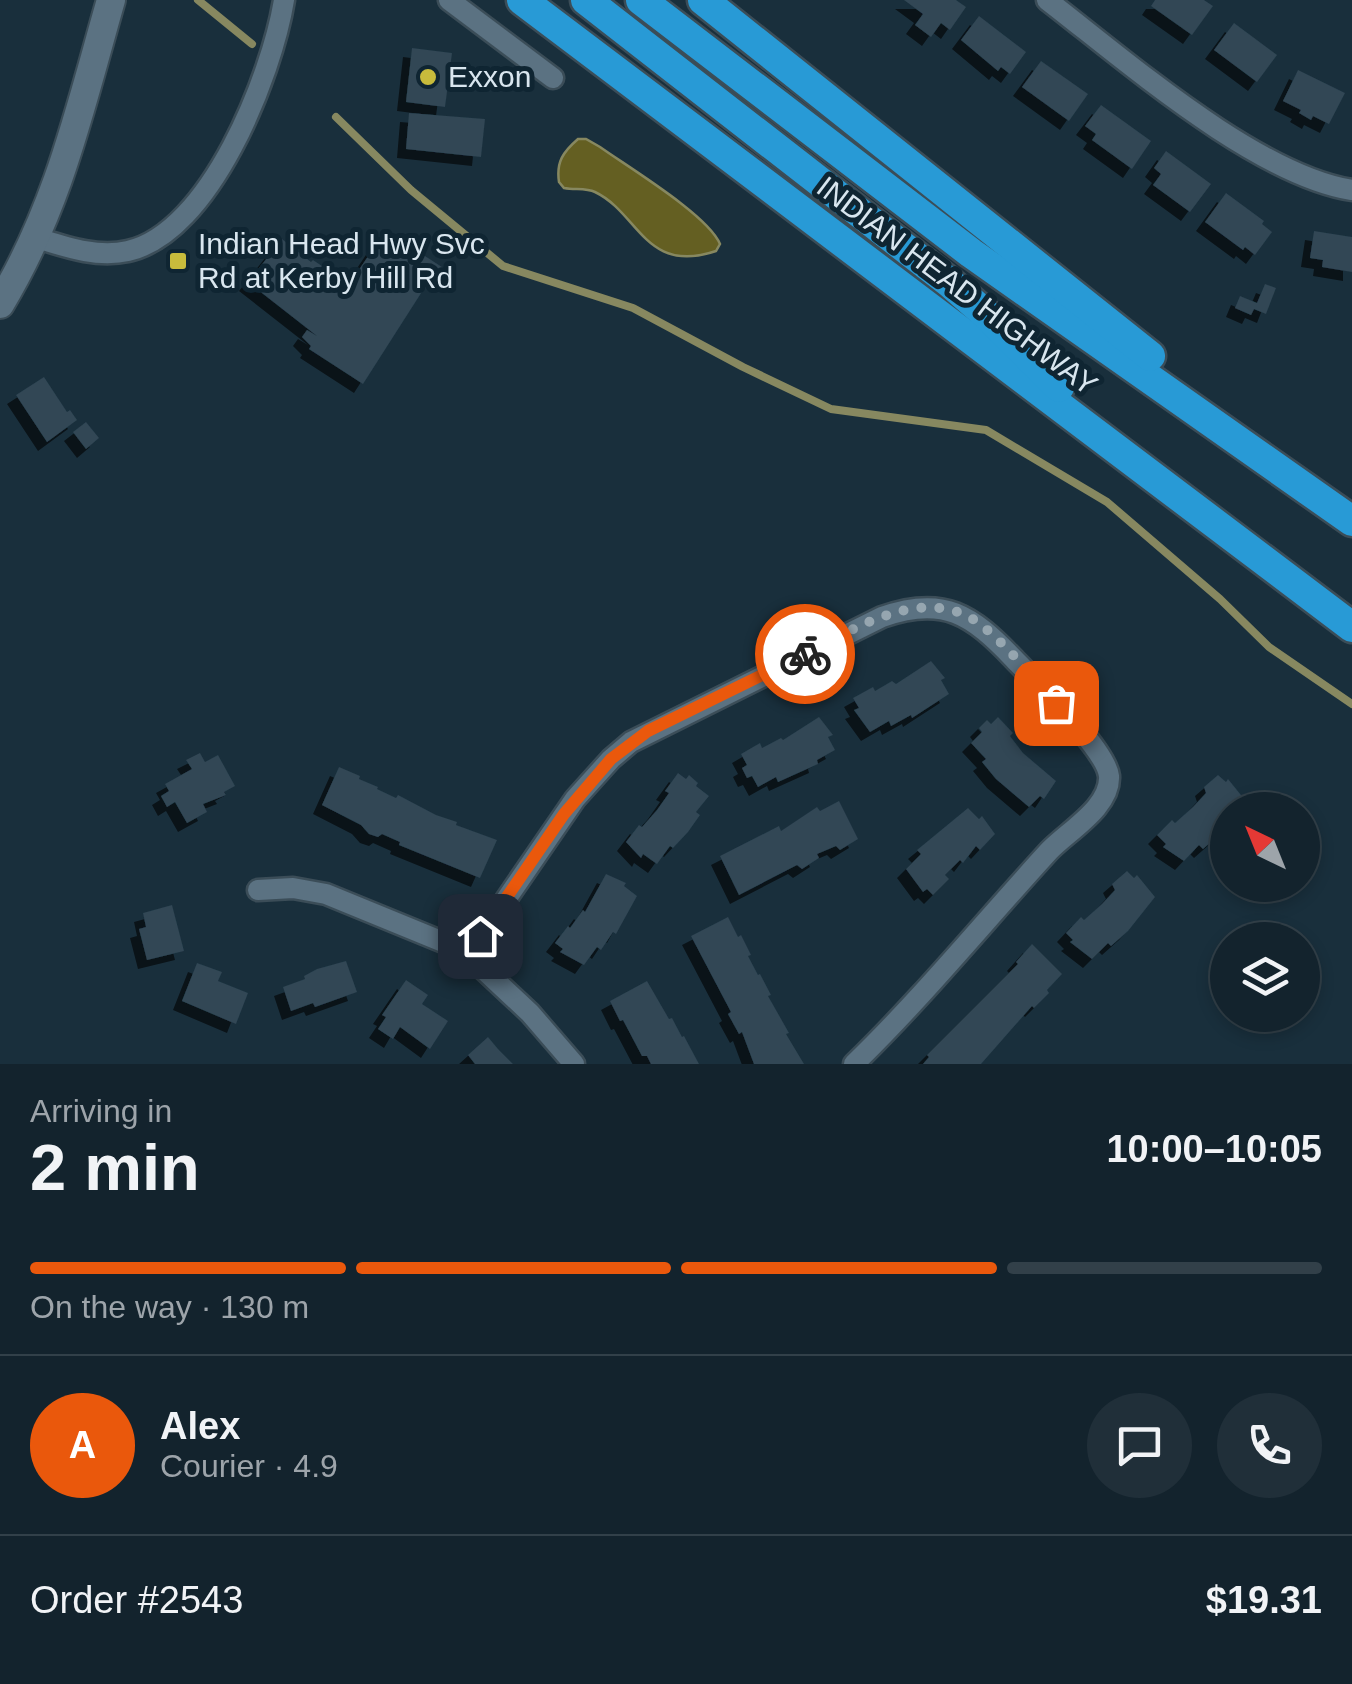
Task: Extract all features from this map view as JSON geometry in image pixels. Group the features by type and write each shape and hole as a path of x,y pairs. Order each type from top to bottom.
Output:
{"highway":[{"name":"INDIAN HEAD HIGHWAY","path":"522,0 1352,626"},
{"path":"586,0 950,282 1134,464"},
{"path":"641,0 971,253 1352,519"},
{"name":"INDIAN HEAD HIGHWAY","path":"703,0 1352,519"}],"main road":[{"path":"0,304 37,238 56,192 111,0"}],"street":[{"path":"37,238 84,251 127,251 172,231 189,214 239,132 268,69 284,0"},
{"path":"450,0 553,78"},
{"path":"1047,0 1156,83 1266,158 1294,174 1352,190"},
{"path":"468,955 575,799 599,770 631,742 856,628 898,611 947,609 980,624 1085,736 1104,761 1109,781 1097,806 1051,850 854,1064"},
{"path":"258,890 292,888 326,894 468,955 530,1013 574,1064"}],"shaded area":[{"path":"578,139 600,147 684,206 713,232 720,244 716,251 673,255 645,238 595,192 564,188 559,182 560,163"}],"building":[{"path":"904,0 956,0 966,7 950,30 941,23 931,37 915,25 923,14"},
{"path":"1155,0 1204,0 1213,6 1192,35 1151,6"},
{"path":"979,16 1026,52 1010,74 1001,67 998,71 961,40"},
{"path":"1234,23 1277,55 1257,82 1214,50"},
{"name":"Exxon","path":"412,48 452,53 445,107 406,102"},
{"path":"1041,61 1088,94 1069,121 1022,87"},
{"path":"1298,70 1345,93 1329,124 1313,116 1311,120 1283,101"},
{"path":"1101,105 1151,141 1132,169 1092,140 1096,134 1085,126"},
{"path":"409,113 485,119 481,157 406,149"},
{"path":"1166,151 1211,184 1190,212 1153,185 1161,174 1154,168"},
{"path":"1226,193 1264,221 1262,224 1272,232 1255,255 1205,222"},
{"path":"1314,231 1352,237 1352,272 1322,267 1323,260 1310,258"},
{"path":"282,239 322,266 320,269 346,289 379,240 401,255 408,245 445,269 438,280 432,276 363,384 309,349 311,346 302,337 307,330 317,336 248,282"},
{"path":"1265,284 1276,288 1266,314 1254,309 1251,315 1235,308 1240,296 1257,303"},
{"path":"44,377 67,412 70,410 77,420 47,442 16,395"},
{"path":"86,422 99,438 86,449 73,432"},
{"path":"931,661 945,678 941,680 949,694 912,718 911,715 891,726 889,721 870,732 854,710 859,708 853,698 873,687 875,691 892,681 896,684"},
{"path":"819,717 833,735 828,737 835,750 817,760 818,764 778,782 776,777 758,787 752,776 747,778 742,768 747,765 741,754 760,743 762,748 783,740"},
{"path":"998,717 1013,733 1010,736 1023,753 1056,781 1044,799 1040,796 1029,807 996,779 982,762 986,759 971,743 987,720 991,724"},
{"path":"200,753 205,762 218,755 235,786 224,792 226,795 203,804 207,812 187,823 175,802 167,807 161,796 169,791 165,784 192,769 186,760"},
{"path":"339,767 396,798 398,795 457,822 456,825 497,840 480,878 399,845 400,842 382,834 369,834 361,825 322,805"},
{"path":"678,773 686,779 689,775 709,796 696,812 700,815 688,832 673,848 670,846 657,864 643,854 641,858 626,842 657,810"},
{"path":"1218,775 1226,782 1228,779 1239,792 1210,792 1210,843 1203,849 1199,845 1184,861 1163,847 1166,844 1157,835 1193,807 1206,793 1204,787"},
{"path":"839,801 858,839 840,850 836,846 817,854 819,858 802,869 797,865 739,895 720,856 779,826 781,831 817,807 820,811"},
{"path":"968,808 979,819 982,816 995,834 980,850 976,846 963,863 960,860 933,895 927,889 923,892 906,869 921,854 917,850"},
{"path":"1127,871 1134,878 1137,875 1155,897 1128,931 1092,959 1070,942 1073,940 1066,933 1081,917 1084,920 1102,904 1115,890 1112,884"},
{"path":"606,874 626,883 624,886 637,896 616,934 613,932 601,950 597,947 584,965 560,952 563,949 555,943 585,912"},
{"path":"172,905 184,951 147,960 139,929 146,927 143,913"},
{"path":"728,917 738,937 741,935 789,1033 786,1034 804,1064 754,1064 742,1032 739,1034 728,1014 731,1012 691,936"},
{"path":"1032,944 1062,974 1047,990 1049,993 1032,1006 981,1064 923,1064 927,1055 1018,964"},
{"path":"346,961 357,992 291,1011 283,987 305,979 317,969"},
{"path":"197,963 222,972 218,981 248,993 236,1024 182,1001"},
{"path":"406,980 428,995 422,1004 448,1021 430,1049 400,1027 393,1039 378,1029 386,1017 382,1015"},
{"path":"647,981 699,1064 651,1064 647,1056 642,1056 623,1020 620,1021 610,1001"},
{"path":"488,1037 513,1064 475,1064 468,1055"}],"waterway":[{"path":"198,0 252,44"},
{"path":"336,117 411,190 503,266 633,308 831,409 986,430 1107,502 1220,599 1269,647 1352,704"}],"way so far":[{"path":"805,654 898,611 947,609 980,624 1056,703"}],"place":[{"name":"Exxon","path":"428,77"},
{"name":"Indian Head Hwy Svc Rd at Kerby Hill Rd","path":"178,261"}],"route":[{"path":"480,936 575,799 611,759 648,731 805,654"}]}
